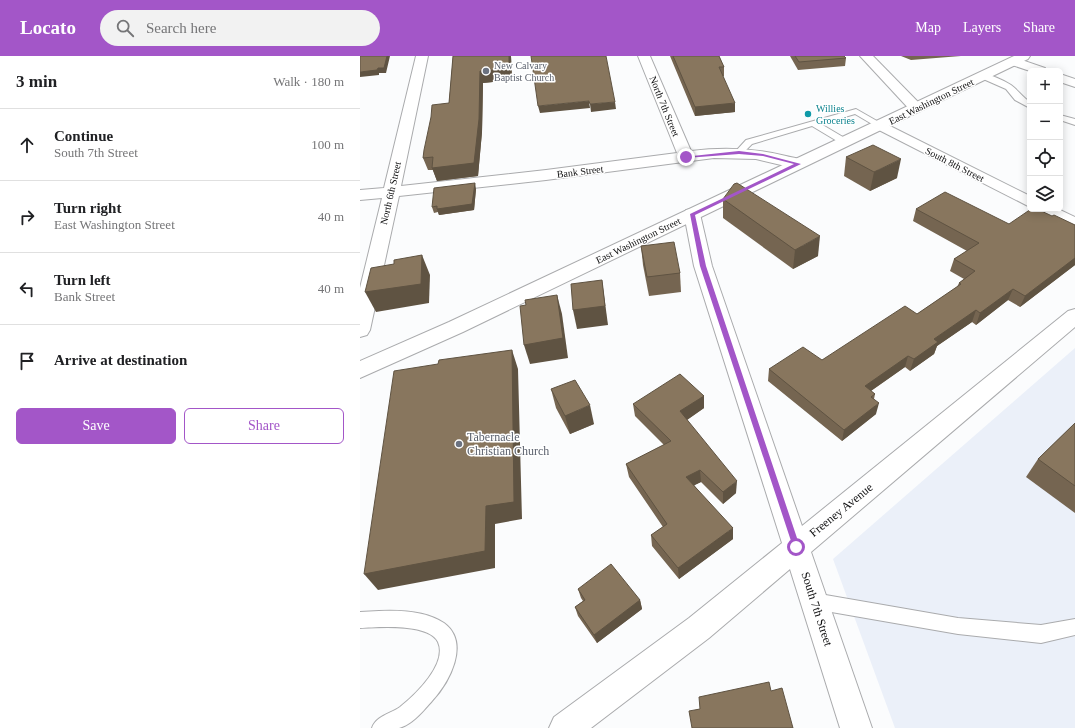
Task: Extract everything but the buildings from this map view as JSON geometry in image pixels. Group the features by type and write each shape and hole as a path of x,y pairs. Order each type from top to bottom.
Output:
{"street":[{"name":"North 6th Street","path":"360,330 422,56"},
{"name":"North 7th Street","path":"644,56 686,157"},
{"path":"866,56 916,108"},
{"path":"1019,59 1036,68"},
{"name":"East Washington Street","path":"360,370 456,327 1019,59"},
{"path":"1063,79 1075,83"},
{"name":"South 8th Street","path":"880,125 1027,200"},
{"name":"Bank Street","path":"360,195 739,152 763,155 798,164"},
{"path":"1051,212 1075,224"},
{"name":"South 7th Street","path":"692,214 703,266 856,728"},
{"name":"Freeney Avenue","path":"565,728 699,628 1075,316"}],"lane":[{"path":"984,76 1009,87 1018,98 1027,104"},
{"path":"739,152 749,142 856,111 880,125"},
{"path":"1063,118 1075,122"},
{"path":"813,123 845,142"},
{"path":"814,601 958,626 1041,634 1075,627"},
{"path":"360,620 393,619 423,624 437,628 447,640 449,655 442,672 427,694 409,712 381,728"}],"shaded area":[{"path":"1075,348 1075,728 895,728 833,559"}],"place":[{"name":"New Calvary Baptist Church","path":"486,71"},
{"name":"Willies Groceries","path":"808,114"},
{"name":"Tabernacle Christian Church","path":"459,444"}],"route":[{"path":"686,157 714,153 739,152 763,155 798,164 692,214 703,266 796,547"}]}
